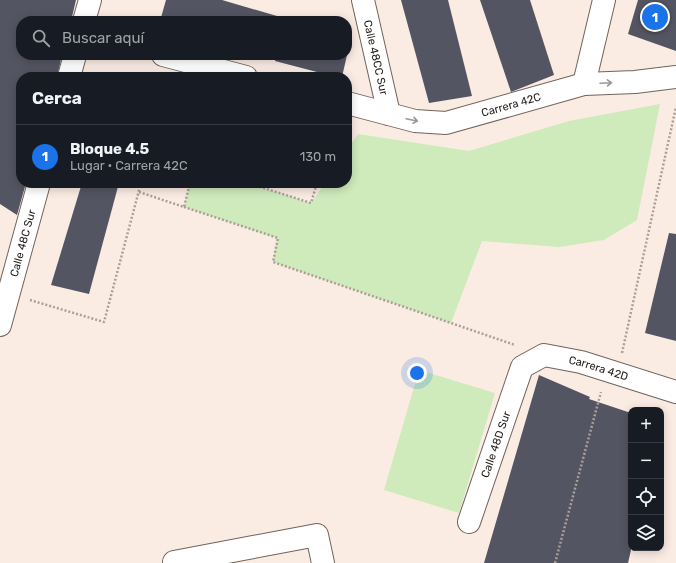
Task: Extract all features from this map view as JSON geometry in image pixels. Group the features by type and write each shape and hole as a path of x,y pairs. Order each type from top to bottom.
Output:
{"street":[{"path":"85,16 90,0"},
{"name":"Calle 48CC Sur","path":"363,0 389,114"},
{"path":"584,84 604,0"},
{"path":"70,72 73,60"},
{"path":"182,60 227,72"},
{"name":"Carrera 42C","path":"352,104 415,121 446,123 584,84 635,82 676,77"},
{"name":"Calle 48C Sur","path":"0,325 38,188"},
{"name":"Carrera 42D","path":"544,355 581,362 676,392"},
{"name":"Calle 48D Sur","path":"469,522 522,367 544,355"},
{"path":"174,562 317,535 323,563"}],"path":[{"path":"555,563 613,371 676,107"},
{"path":"9,294 104,322 140,188"},
{"path":"184,207 189,188"},
{"path":"264,188 311,203 316,188"},
{"path":"139,192 278,238 273,262 544,355"}],"green space":[{"path":"660,104 637,220 604,240 559,247 482,241 451,323 273,262 277,238 184,207 189,188 264,188 311,203 322,188 352,188 352,143 358,134 469,151 569,121"},
{"path":"419,370 495,393 459,513 384,490"}],"building":[{"path":"0,0 76,0 72,16 16,16 16,60 61,60 58,72 16,72 16,188 25,188 17,215 0,204"},
{"path":"166,0 222,0 277,16 161,16"},
{"path":"401,0 448,0 472,96 429,103"},
{"path":"480,0 530,0 554,75 511,92"},
{"path":"638,0 676,0 676,51 628,34"},
{"path":"346,60 343,72 317,72 275,61"},
{"path":"80,188 118,188 89,294 51,285"},
{"path":"669,233 676,234 676,341 645,333"},
{"path":"539,375 590,397 589,399 628,412 628,551 631,551 628,563 484,563"}],"place":[{"name":"Bloque 4.5","path":"655,17"}]}
